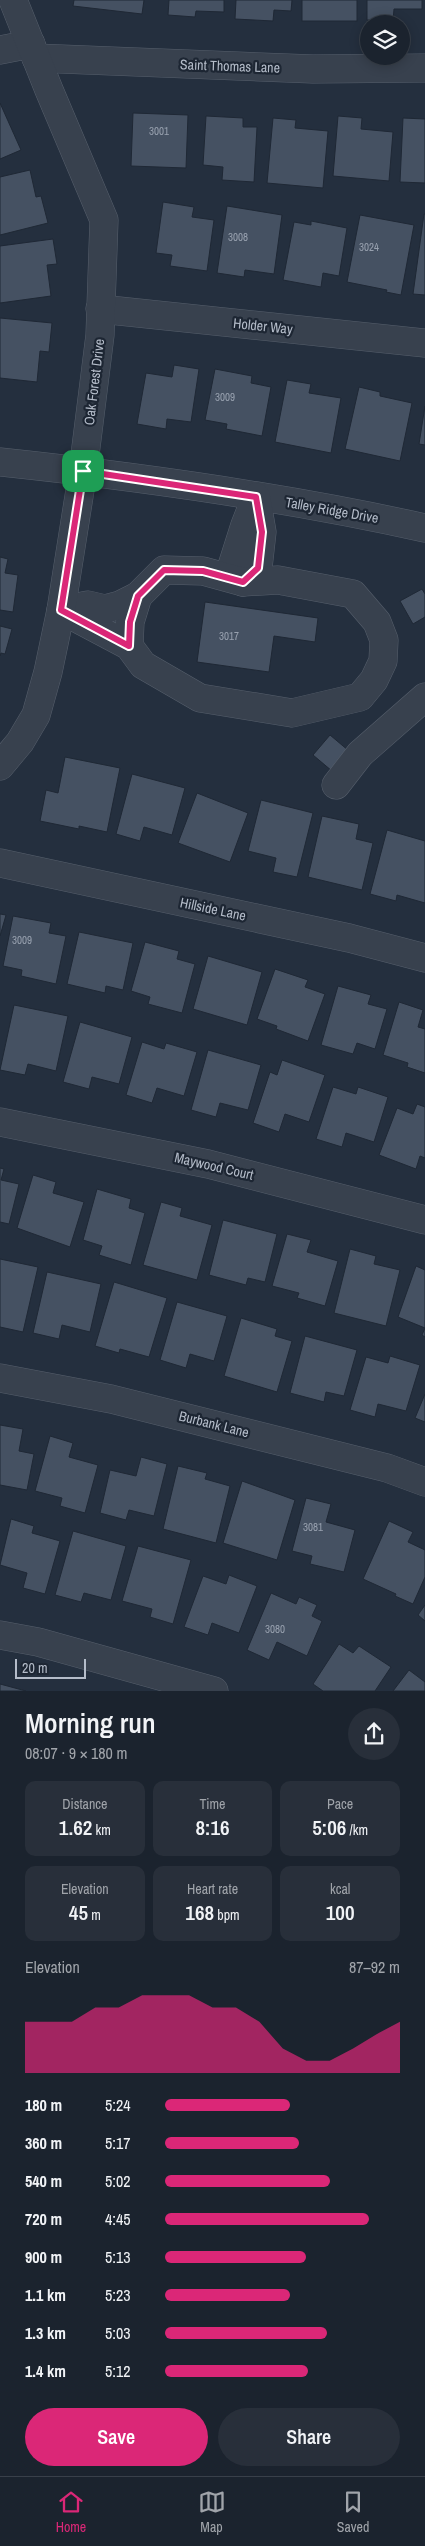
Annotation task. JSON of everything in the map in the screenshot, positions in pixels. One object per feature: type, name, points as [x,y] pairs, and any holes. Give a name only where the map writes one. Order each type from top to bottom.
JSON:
[{"type":"street","name":"Oak Forest Drive","points":[[0,766],[20,742],[36,715],[48,672],[61,610],[83,471],[100,335],[104,220],[13,0]]},
{"type":"street","name":"Saint Thomas Lane","points":[[0,50],[312,69],[425,68]]},
{"type":"street","name":"Holder Way","points":[[100,309],[425,344]]},
{"type":"street","name":"Talley Ridge Drive","points":[[0,462],[83,471],[346,510],[425,528]]},
{"type":"street","points":[[243,582],[258,568],[262,532],[256,497]]},
{"type":"street","points":[[164,570],[203,571],[243,582],[278,580],[353,594],[378,622],[384,640],[383,661],[374,680],[360,697],[292,713],[200,698],[142,665],[129,646],[61,610],[88,605],[105,609],[120,605],[138,596],[164,570]]},
{"type":"street","points":[[129,646],[130,622],[138,596]]},
{"type":"street","points":[[336,785],[360,754],[425,697]]},
{"type":"street","name":"Hillside Lane","points":[[0,863],[349,938],[425,958]]},
{"type":"street","name":"Maywood Court","points":[[0,1122],[208,1164],[425,1220]]},
{"type":"street","name":"Burbank Lane","points":[[0,1378],[111,1398],[387,1468],[425,1482]]},
{"type":"street","points":[[0,1634],[38,1642],[214,1691]]},
{"type":"building","points":[[74,0],[144,0],[142,14],[73,6]]},
{"type":"building","points":[[169,0],[224,0],[224,12],[196,11],[195,17],[168,15]]},
{"type":"building","points":[[236,0],[292,0],[291,11],[274,10],[273,21],[235,19]]},
{"type":"building","points":[[302,0],[357,0],[357,21],[302,21]]},
{"type":"building","points":[[367,0],[422,0],[422,9],[394,9],[394,15],[367,15]]},
{"type":"building","points":[[0,103],[21,150],[0,159]]},
{"type":"building","points":[[133,113],[188,115],[186,168],[131,166]]},
{"type":"building","points":[[206,116],[243,118],[243,127],[257,127],[254,182],[222,180],[223,167],[203,165]]},
{"type":"building","points":[[338,116],[362,118],[361,129],[393,132],[389,181],[333,176]]},
{"type":"building","points":[[273,118],[296,120],[295,128],[328,131],[323,188],[267,183]]},
{"type":"building","points":[[403,118],[425,119],[425,183],[400,182]]},
{"type":"building","points":[[30,170],[36,197],[41,196],[48,223],[0,235],[0,177]]},
{"type":"building","points":[[163,202],[194,207],[192,217],[214,220],[207,271],[170,266],[172,255],[156,253]]},
{"type":"building","points":[[227,206],[282,215],[274,274],[245,270],[244,277],[217,273]]},
{"type":"building","points":[[425,214],[425,295],[413,294]]},
{"type":"building","points":[[360,215],[414,225],[401,295],[386,292],[387,290],[347,282]]},
{"type":"building","points":[[311,221],[347,228],[339,276],[323,273],[321,287],[283,280],[294,222],[311,225]]},
{"type":"building","points":[[53,239],[57,264],[47,265],[51,296],[0,303],[0,246]]},
{"type":"building","points":[[0,318],[52,323],[49,352],[40,351],[37,382],[0,378]]},
{"type":"building","points":[[174,365],[199,369],[191,422],[167,419],[166,429],[137,424],[146,373],[172,377]]},
{"type":"building","points":[[215,369],[252,376],[251,383],[271,387],[262,436],[226,429],[227,424],[205,420]]},
{"type":"building","points":[[287,380],[311,384],[309,393],[341,398],[331,453],[275,442]]},
{"type":"building","points":[[359,387],[380,392],[380,396],[412,403],[400,461],[345,449]]},
{"type":"building","points":[[425,406],[425,445],[419,444]]},
{"type":"building","points":[[0,557],[8,559],[5,573],[18,575],[13,612],[0,610]]},
{"type":"building","points":[[422,589],[425,594],[425,617],[413,624],[400,601]]},
{"type":"building","points":[[205,602],[318,618],[315,642],[274,636],[269,672],[197,662]]},
{"type":"building","points":[[0,626],[12,629],[5,654],[1,653],[0,656]]},
{"type":"building","points":[[330,735],[349,751],[332,771],[313,755]]},
{"type":"building","points":[[65,757],[120,768],[107,832],[79,826],[79,829],[40,821],[46,790],[58,793]]},
{"type":"building","points":[[132,774],[185,788],[172,835],[144,827],[140,841],[116,834]]},
{"type":"building","points":[[197,793],[248,813],[230,862],[178,843]]},
{"type":"building","points":[[261,800],[313,813],[297,877],[273,872],[276,858],[248,851]]},
{"type":"building","points":[[322,816],[359,824],[356,839],[373,843],[362,890],[308,877]]},
{"type":"building","points":[[387,830],[425,841],[425,903],[397,895],[396,901],[370,894]]},
{"type":"building","points":[[0,914],[6,915],[0,936]]},
{"type":"building","points":[[13,916],[51,923],[49,933],[66,936],[56,984],[21,976],[22,970],[3,966]]},
{"type":"building","points":[[79,932],[133,943],[123,990],[106,986],[105,993],[67,984]]},
{"type":"building","points":[[145,942],[179,951],[177,959],[195,964],[182,1013],[148,1004],[150,997],[131,991]]},
{"type":"building","points":[[208,956],[262,972],[247,1025],[193,1009]]},
{"type":"building","points":[[275,969],[308,980],[305,987],[325,994],[308,1041],[276,1029],[277,1026],[257,1019]]},
{"type":"building","points":[[338,986],[371,995],[368,1004],[387,1009],[375,1049],[357,1043],[353,1054],[321,1045]]},
{"type":"building","points":[[399,1002],[423,1010],[418,1027],[425,1029],[425,1073],[407,1067],[408,1063],[383,1055]]},
{"type":"building","points":[[14,1005],[68,1016],[56,1071],[28,1064],[25,1075],[0,1070]]},
{"type":"building","points":[[80,1022],[132,1037],[119,1084],[92,1077],[89,1089],[63,1082]]},
{"type":"building","points":[[142,1042],[164,1049],[166,1043],[197,1052],[184,1096],[157,1088],[152,1103],[126,1095]]},
{"type":"building","points":[[208,1050],[261,1065],[248,1110],[220,1103],[216,1117],[191,1110]]},
{"type":"building","points":[[282,1060],[325,1075],[309,1122],[285,1114],[279,1132],[253,1123],[270,1072],[277,1075]]},
{"type":"building","points":[[333,1087],[356,1094],[358,1087],[388,1097],[374,1142],[346,1133],[342,1147],[316,1139]]},
{"type":"building","points":[[417,1104],[425,1107],[425,1158],[420,1156],[416,1169],[379,1155],[397,1108],[413,1114]]},
{"type":"building","points":[[0,1168],[4,1169],[1,1180],[19,1184],[9,1224],[0,1222]]},
{"type":"building","points":[[33,1175],[56,1182],[53,1193],[84,1202],[70,1247],[17,1228]]},
{"type":"building","points":[[97,1189],[131,1199],[129,1208],[145,1213],[131,1265],[99,1255],[102,1246],[83,1240]]},
{"type":"building","points":[[161,1202],[182,1208],[180,1216],[212,1225],[197,1280],[143,1265]]},
{"type":"building","points":[[223,1220],[277,1234],[265,1282],[248,1278],[246,1285],[209,1275]]},
{"type":"building","points":[[287,1234],[311,1240],[307,1252],[338,1261],[325,1306],[297,1298],[299,1293],[272,1286]]},
{"type":"building","points":[[350,1249],[376,1256],[374,1264],[400,1270],[386,1326],[334,1313]]},
{"type":"building","points":[[0,1259],[38,1267],[23,1332],[0,1327]]},
{"type":"building","points":[[416,1266],[425,1270],[425,1328],[398,1317]]},
{"type":"building","points":[[47,1272],[101,1284],[90,1332],[62,1325],[59,1339],[33,1333]]},
{"type":"building","points":[[114,1282],[167,1298],[149,1357],[120,1349],[119,1353],[95,1346]]},
{"type":"building","points":[[177,1302],[227,1316],[214,1361],[190,1354],[186,1368],[160,1360]]},
{"type":"building","points":[[241,1318],[277,1329],[275,1336],[292,1341],[277,1392],[224,1376]]},
{"type":"building","points":[[305,1336],[357,1350],[344,1396],[326,1392],[324,1402],[290,1393]]},
{"type":"building","points":[[390,1356],[420,1365],[406,1411],[378,1404],[375,1417],[350,1410],[366,1357],[388,1363]]},
{"type":"building","points":[[425,1394],[425,1422],[415,1418]]},
{"type":"building","points":[[0,1425],[23,1429],[19,1451],[34,1454],[27,1490],[0,1485]]},
{"type":"building","points":[[50,1436],[73,1443],[69,1457],[98,1465],[85,1513],[60,1506],[62,1498],[35,1491]]},
{"type":"building","points":[[141,1457],[167,1464],[154,1516],[129,1510],[126,1520],[100,1513],[110,1470],[136,1476]]},
{"type":"building","points":[[178,1466],[207,1473],[205,1479],[230,1486],[216,1543],[163,1529]]},
{"type":"building","points":[[242,1481],[295,1500],[277,1560],[223,1543]]},
{"type":"building","points":[[306,1498],[331,1504],[326,1522],[355,1530],[344,1572],[310,1564],[312,1556],[292,1551]]},
{"type":"building","points":[[11,1519],[34,1526],[32,1533],[60,1541],[45,1594],[23,1588],[27,1573],[0,1565]]},
{"type":"building","points":[[389,1521],[413,1532],[408,1542],[425,1550],[425,1577],[413,1604],[363,1579]]},
{"type":"building","points":[[73,1531],[126,1546],[111,1600],[84,1593],[81,1602],[55,1595]]},
{"type":"building","points":[[138,1546],[191,1560],[173,1624],[150,1617],[152,1609],[122,1601]]},
{"type":"building","points":[[229,1575],[257,1586],[239,1633],[212,1623],[208,1635],[184,1627],[203,1576],[226,1584]]},
{"type":"building","points":[[271,1593],[296,1604],[299,1597],[317,1605],[312,1616],[322,1621],[307,1656],[277,1642],[269,1660],[247,1650]]},
{"type":"building","points":[[425,1605],[425,1621],[418,1615]]},
{"type":"building","points":[[339,1644],[353,1653],[359,1646],[391,1667],[375,1691],[323,1691],[313,1684]]},
{"type":"building","points":[[409,1670],[425,1682],[425,1691],[393,1691]]},
{"type":"building","points":[[0,1684],[26,1691],[0,1691]]},
{"type":"route","points":[[83,471],[256,497],[262,532],[258,568],[243,582],[203,571],[164,570],[138,596],[130,622],[129,646],[102,630],[61,610],[83,471]]}]
